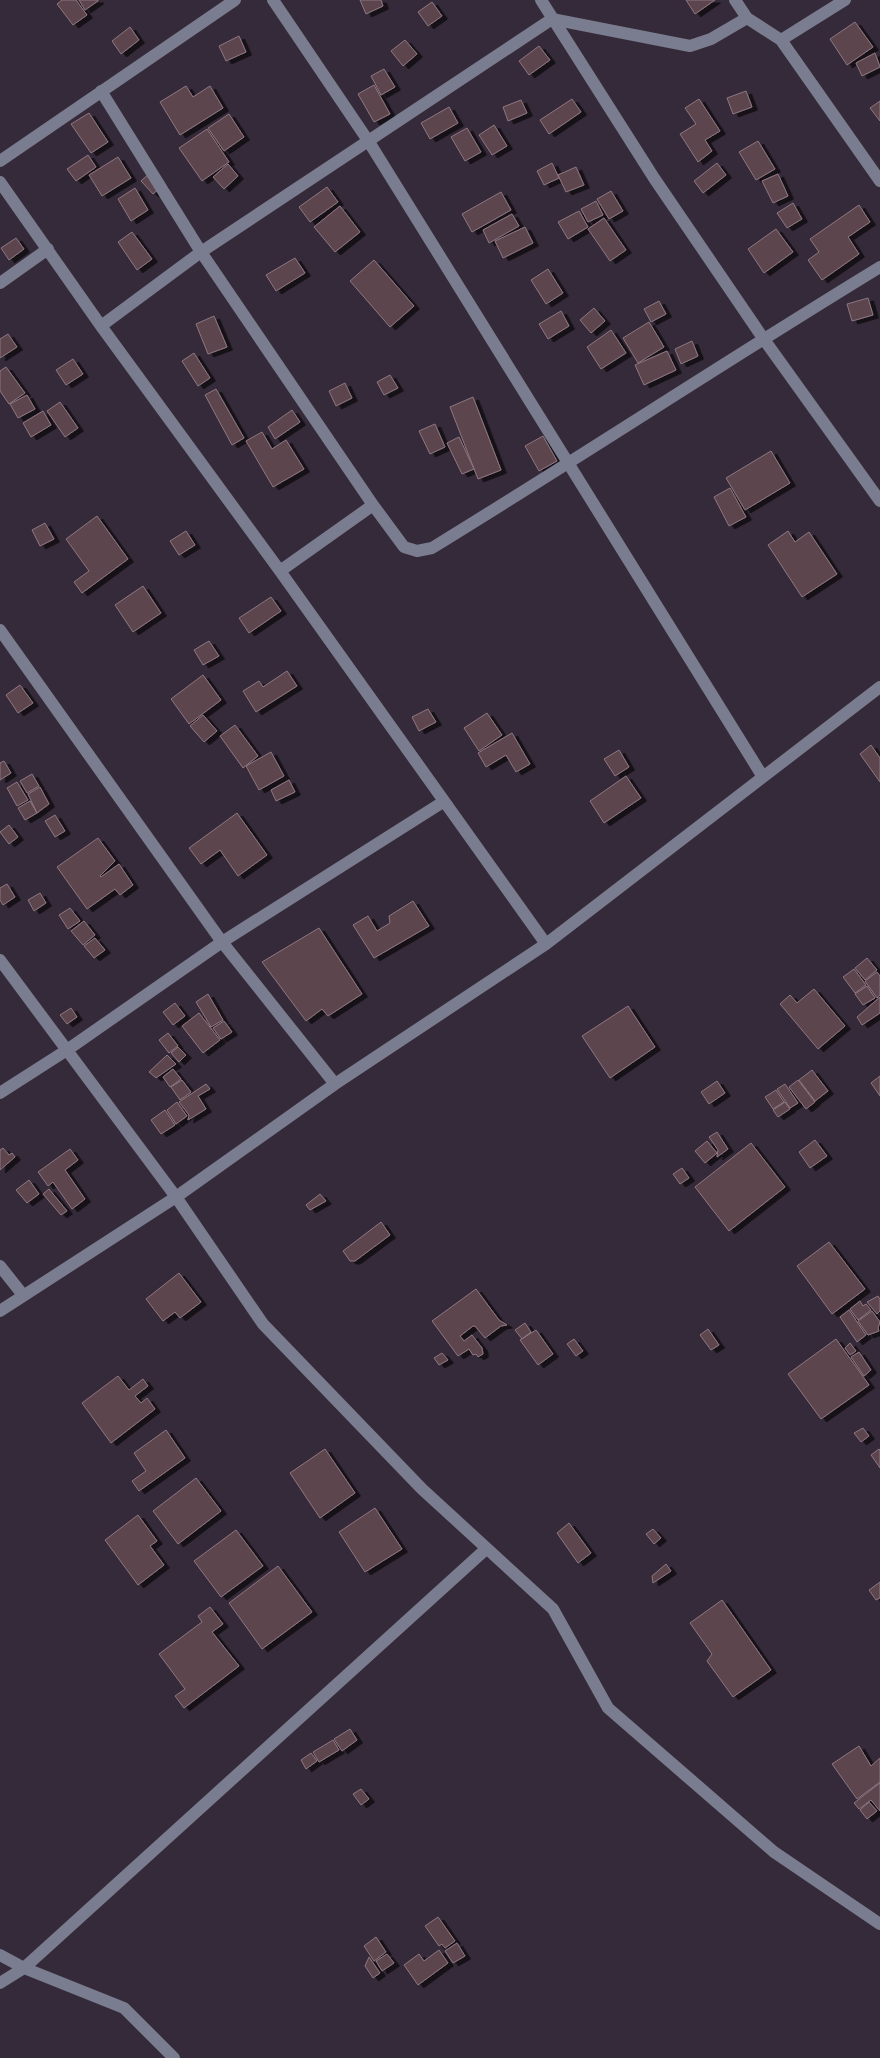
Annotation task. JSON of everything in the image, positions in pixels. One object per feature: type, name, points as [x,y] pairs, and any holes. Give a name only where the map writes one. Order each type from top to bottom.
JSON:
[{"type":"street","points":[[0,160],[235,0]]},
{"type":"street","points":[[273,0],[369,142],[763,777]]},
{"type":"street","points":[[541,0],[654,178],[764,338],[880,501]]},
{"type":"street","points":[[735,0],[747,18],[781,40],[880,181]]},
{"type":"street","points":[[781,40],[846,0]]},
{"type":"street","points":[[100,326],[201,252],[552,19],[690,46],[711,39],[747,18]]},
{"type":"street","points":[[101,91],[201,252],[373,505],[404,547],[417,551],[432,548],[570,464],[764,338],[880,267]]},
{"type":"street","points":[[0,182],[100,326],[280,571],[546,944]]},
{"type":"street","points":[[0,283],[48,249]]},
{"type":"street","points":[[280,571],[373,505]]},
{"type":"street","points":[[0,630],[222,942],[335,1084]]},
{"type":"street","points":[[0,1311],[176,1197],[335,1084],[546,944],[880,687]]},
{"type":"street","points":[[0,1093],[67,1050],[222,942],[443,802]]},
{"type":"street","points":[[0,960],[176,1197],[263,1324],[422,1489],[553,1609],[608,1708],[774,1852],[880,1924]]},
{"type":"street","points":[[0,1266],[23,1295]]},
{"type":"street","points":[[0,1983],[24,1968],[486,1549]]},
{"type":"street","points":[[0,1955],[24,1968],[124,2008],[174,2058]]},
{"type":"building","points":[[62,0],[76,0],[87,15],[73,25],[57,4]]},
{"type":"building","points":[[79,0],[98,0],[98,1],[85,10]]},
{"type":"building","points":[[360,0],[381,0],[383,6],[366,14]]},
{"type":"building","points":[[686,0],[715,0],[695,14]]},
{"type":"building","points":[[432,2],[442,16],[428,26],[418,12]]},
{"type":"building","points":[[855,22],[873,47],[847,65],[830,39]]},
{"type":"building","points":[[130,27],[139,40],[121,54],[112,41]]},
{"type":"building","points":[[239,36],[246,52],[226,61],[219,46]]},
{"type":"building","points":[[405,40],[417,54],[403,66],[391,51]]},
{"type":"building","points":[[539,46],[550,60],[529,75],[519,61]]},
{"type":"building","points":[[875,53],[880,67],[862,76],[856,63]]},
{"type":"building","points":[[384,69],[395,87],[381,95],[371,76]]},
{"type":"building","points":[[374,85],[390,114],[374,122],[358,94]]},
{"type":"building","points":[[186,86],[193,97],[210,86],[223,108],[180,135],[160,102]]},
{"type":"building","points":[[746,91],[752,107],[733,114],[727,98]]},
{"type":"building","points":[[572,99],[581,112],[549,134],[540,120]]},
{"type":"building","points":[[699,99],[720,131],[705,140],[712,151],[698,162],[680,134],[696,124],[685,108]]},
{"type":"building","points":[[521,100],[527,113],[508,121],[503,107]]},
{"type":"building","points":[[880,101],[880,121],[870,108]]},
{"type":"building","points":[[449,107],[458,123],[430,139],[421,123]]},
{"type":"building","points":[[89,113],[108,142],[91,153],[71,124]]},
{"type":"building","points":[[229,114],[244,137],[224,151],[208,128]]},
{"type":"building","points":[[494,125],[507,146],[492,155],[479,135]]},
{"type":"building","points":[[467,128],[481,152],[465,161],[451,137]]},
{"type":"building","points":[[207,129],[229,162],[202,181],[179,148]]},
{"type":"building","points":[[758,141],[775,169],[756,180],[739,152]]},
{"type":"building","points":[[88,155],[96,167],[76,181],[67,169]]},
{"type":"building","points":[[118,157],[131,178],[102,196],[89,175]]},
{"type":"building","points":[[552,163],[559,178],[544,185],[537,171]]},
{"type":"building","points":[[717,163],[726,175],[703,193],[694,181]]},
{"type":"building","points":[[228,164],[238,176],[224,189],[213,177]]},
{"type":"building","points":[[576,167],[584,185],[566,192],[558,175]]},
{"type":"building","points":[[151,172],[163,185],[153,194],[141,181]]},
{"type":"building","points":[[778,174],[788,196],[773,203],[762,181]]},
{"type":"building","points":[[327,187],[338,202],[310,222],[299,207]]},
{"type":"building","points":[[135,188],[148,210],[131,221],[118,199]]},
{"type":"building","points":[[611,191],[623,211],[609,219],[597,199]]},
{"type":"building","points":[[501,192],[511,210],[472,232],[462,214]]},
{"type":"building","points":[[596,201],[603,215],[588,222],[581,209]]},
{"type":"building","points":[[793,203],[802,219],[787,228],[777,213]]},
{"type":"building","points":[[859,205],[870,222],[848,237],[859,254],[822,280],[808,260],[819,252],[810,239]]},
{"type":"building","points":[[340,206],[360,232],[335,252],[314,227]]},
{"type":"building","points":[[579,211],[588,227],[568,239],[558,222]]},
{"type":"building","points":[[512,214],[519,226],[489,243],[483,230]]},
{"type":"building","points":[[604,218],[626,250],[610,261],[588,229]]},
{"type":"building","points":[[525,227],[533,243],[503,258],[495,241]]},
{"type":"building","points":[[776,229],[793,252],[764,273],[748,249]]},
{"type":"building","points":[[132,232],[152,259],[137,270],[118,242]]},
{"type":"building","points":[[16,238],[24,249],[9,260],[1,248]]},
{"type":"building","points":[[295,258],[305,273],[276,291],[266,275]]},
{"type":"building","points":[[374,260],[414,306],[390,327],[350,281]]},
{"type":"building","points":[[548,269],[563,293],[546,304],[531,280]]},
{"type":"building","points":[[868,298],[873,315],[852,321],[847,304]]},
{"type":"building","points":[[659,301],[666,314],[651,322],[644,309]]},
{"type":"building","points":[[594,308],[605,321],[591,333],[580,320]]},
{"type":"building","points":[[561,311],[569,326],[548,339],[539,324]]},
{"type":"building","points":[[214,316],[227,347],[208,354],[196,324]]},
{"type":"building","points":[[649,322],[664,347],[638,363],[623,338]]},
{"type":"building","points":[[611,330],[626,353],[601,369],[587,347]]},
{"type":"building","points":[[8,334],[17,347],[0,358],[0,339]]},
{"type":"building","points":[[692,341],[698,356],[681,364],[675,349]]},
{"type":"building","points":[[667,351],[676,370],[644,385],[635,365]]},
{"type":"building","points":[[194,353],[210,378],[198,386],[182,361]]},
{"type":"building","points":[[73,359],[83,374],[66,385],[56,370]]},
{"type":"building","points":[[6,367],[25,393],[9,404],[0,391],[0,371]]},
{"type":"building","points":[[390,375],[398,388],[384,395],[377,382]]},
{"type":"building","points":[[345,383],[352,398],[336,406],[329,391]]},
{"type":"building","points":[[216,389],[244,438],[232,445],[205,395]]},
{"type":"building","points":[[27,395],[35,409],[18,418],[10,404]]},
{"type":"building","points":[[473,397],[501,470],[478,479],[450,407]]},
{"type":"building","points":[[60,402],[78,428],[65,437],[47,411]]},
{"type":"building","points":[[292,410],[300,422],[275,439],[268,427]]},
{"type":"building","points":[[43,411],[51,425],[31,437],[23,423]]},
{"type":"building","points":[[435,424],[445,447],[430,454],[419,431]]},
{"type":"building","points":[[262,432],[272,449],[286,440],[304,469],[273,487],[246,441]]},
{"type":"building","points":[[543,436],[557,461],[539,471],[525,446]]},
{"type":"building","points":[[459,437],[474,469],[462,474],[447,443]]},
{"type":"building","points":[[771,451],[790,483],[745,510],[726,478]]},
{"type":"building","points":[[730,488],[746,517],[729,526],[714,497]]},
{"type":"building","points":[[97,516],[128,559],[82,593],[74,582],[89,571],[66,539]]},
{"type":"building","points":[[45,523],[54,539],[40,546],[32,530]]},
{"type":"building","points":[[186,531],[195,545],[179,555],[170,541]]},
{"type":"building","points":[[788,531],[795,542],[809,532],[837,574],[802,597],[768,545]]},
{"type":"building","points":[[143,586],[161,613],[133,632],[115,605]]},
{"type":"building","points":[[271,597],[281,611],[249,633],[239,618]]},
{"type":"building","points":[[209,641],[219,656],[203,665],[194,650]]},
{"type":"building","points":[[287,671],[297,686],[256,712],[243,691],[259,681],[263,687]]},
{"type":"building","points":[[203,675],[221,700],[189,724],[171,699]]},
{"type":"building","points":[[20,685],[33,703],[18,713],[6,695]]},
{"type":"building","points":[[428,709],[436,722],[419,731],[412,717]]},
{"type":"building","points":[[487,713],[502,735],[479,751],[464,728]]},
{"type":"building","points":[[203,715],[217,731],[204,742],[190,726]]},
{"type":"building","points":[[235,725],[258,756],[243,768],[220,736]]},
{"type":"building","points":[[512,733],[530,764],[516,772],[506,755],[486,767],[478,753]]},
{"type":"building","points":[[871,745],[880,758],[880,782],[860,754]]},
{"type":"building","points":[[619,750],[629,767],[615,776],[604,759]]},
{"type":"building","points":[[271,752],[284,776],[259,790],[246,766]]},
{"type":"building","points":[[4,761],[11,773],[0,780],[0,763]]},
{"type":"building","points":[[32,774],[39,786],[27,793],[20,781]]},
{"type":"building","points":[[626,776],[641,798],[604,823],[590,801]]},
{"type":"building","points":[[289,780],[295,792],[276,801],[271,790]]},
{"type":"building","points":[[17,782],[28,800],[17,806],[7,788]]},
{"type":"building","points":[[40,787],[49,804],[37,813],[28,794]]},
{"type":"building","points":[[30,801],[37,813],[25,820],[18,808]]},
{"type":"building","points":[[237,813],[267,855],[238,876],[220,850],[201,864],[189,848]]},
{"type":"building","points":[[55,815],[65,831],[55,837],[45,821]]},
{"type":"building","points":[[9,825],[18,837],[9,844],[0,832]]},
{"type":"building","points":[[98,838],[115,861],[100,876],[119,864],[133,885],[120,895],[115,889],[87,909],[57,867]]},
{"type":"building","points":[[7,884],[15,897],[3,905],[0,900],[0,888]]},
{"type":"building","points":[[40,893],[46,903],[34,911],[28,900]]},
{"type":"building","points":[[413,901],[429,926],[374,958],[353,925],[368,916],[377,931],[390,923],[389,916]]},
{"type":"building","points":[[70,908],[80,921],[68,929],[59,915]]},
{"type":"building","points":[[84,921],[95,935],[83,945],[71,931]]},
{"type":"building","points":[[319,928],[362,994],[328,1016],[322,1009],[306,1021],[262,962]]},
{"type":"building","points":[[95,938],[105,950],[94,958],[84,946]]},
{"type":"building","points":[[867,958],[877,970],[865,980],[855,968]]},
{"type":"building","points":[[854,969],[866,985],[855,993],[843,977]]},
{"type":"building","points":[[877,972],[880,976],[880,995],[877,998],[865,981]]},
{"type":"building","points":[[867,986],[875,998],[863,1005],[855,994]]},
{"type":"building","points":[[814,989],[845,1026],[818,1049],[780,1004],[790,995],[797,1003]]},
{"type":"building","points":[[208,994],[223,1020],[211,1027],[196,1002]]},
{"type":"building","points":[[880,997],[880,1013],[862,1025],[857,1017]]},
{"type":"building","points":[[175,1003],[185,1016],[173,1025],[163,1012]]},
{"type":"building","points":[[628,1006],[655,1047],[610,1078],[582,1036]]},
{"type":"building","points":[[71,1008],[77,1017],[67,1024],[60,1015]]},
{"type":"building","points":[[199,1013],[220,1040],[203,1053],[182,1026]]},
{"type":"building","points":[[224,1021],[232,1032],[221,1039],[213,1028]]},
{"type":"building","points":[[168,1033],[178,1046],[169,1053],[159,1040]]},
{"type":"building","points":[[178,1047],[186,1055],[179,1062],[171,1053]]},
{"type":"building","points":[[167,1055],[176,1064],[156,1078],[149,1072]]},
{"type":"building","points":[[173,1069],[181,1079],[170,1087],[163,1077]]},
{"type":"building","points":[[812,1070],[828,1091],[815,1101],[799,1080]]},
{"type":"building","points":[[880,1076],[880,1096],[871,1083]]},
{"type":"building","points":[[182,1080],[191,1092],[180,1100],[171,1087]]},
{"type":"building","points":[[798,1080],[815,1102],[806,1109],[789,1087]]},
{"type":"building","points":[[717,1081],[725,1093],[709,1104],[701,1092]]},
{"type":"building","points":[[206,1084],[210,1089],[198,1096],[206,1109],[188,1120],[189,1115],[179,1102]]},
{"type":"building","points":[[785,1084],[798,1103],[790,1108],[777,1089]]},
{"type":"building","points":[[776,1090],[784,1102],[773,1109],[765,1097]]},
{"type":"building","points":[[177,1102],[187,1116],[176,1124],[167,1110]]},
{"type":"building","points":[[785,1102],[790,1109],[778,1117],[773,1110]]},
{"type":"building","points":[[165,1110],[175,1125],[161,1134],[151,1120]]},
{"type":"building","points":[[717,1132],[728,1149],[717,1157],[718,1150],[709,1137]]},
{"type":"building","points":[[815,1140],[827,1156],[810,1168],[799,1152]]},
{"type":"building","points":[[707,1141],[717,1153],[705,1163],[695,1151]]},
{"type":"building","points":[[751,1143],[785,1187],[729,1231],[695,1187]]},
{"type":"building","points":[[3,1148],[9,1155],[12,1153],[15,1157],[0,1170],[0,1150]]},
{"type":"building","points":[[70,1149],[78,1160],[65,1170],[85,1199],[72,1209],[53,1182],[48,1186],[38,1172]]},
{"type":"building","points":[[682,1168],[689,1178],[680,1184],[673,1174]]},
{"type":"building","points":[[29,1180],[39,1194],[27,1203],[16,1190]]},
{"type":"building","points":[[49,1189],[67,1211],[61,1215],[43,1194]]},
{"type":"building","points":[[320,1194],[326,1201],[310,1210],[306,1205]]},
{"type":"building","points":[[381,1222],[390,1235],[355,1261],[350,1261],[343,1251]]},
{"type":"building","points":[[829,1242],[865,1289],[832,1314],[797,1266]]},
{"type":"building","points":[[179,1273],[201,1302],[180,1318],[175,1312],[163,1321],[146,1299]]},
{"type":"building","points":[[476,1289],[499,1320],[507,1325],[501,1326],[485,1338],[473,1326],[460,1336],[464,1341],[472,1335],[482,1348],[483,1354],[478,1357],[476,1354],[473,1355],[469,1349],[458,1356],[432,1321]]},
{"type":"building","points":[[878,1296],[880,1299],[880,1311],[877,1314],[867,1302]]},
{"type":"building","points":[[860,1301],[863,1306],[866,1304],[871,1310],[858,1320],[850,1309]]},
{"type":"building","points":[[849,1310],[866,1335],[857,1342],[840,1317]]},
{"type":"building","points":[[872,1311],[880,1322],[879,1331],[868,1335],[858,1321]]},
{"type":"building","points":[[525,1323],[531,1332],[522,1339],[515,1330]]},
{"type":"building","points":[[708,1329],[719,1345],[711,1350],[700,1335]]},
{"type":"building","points":[[536,1330],[553,1354],[538,1365],[520,1340]]},
{"type":"building","points":[[574,1339],[583,1351],[576,1356],[567,1344]]},
{"type":"building","points":[[836,1339],[869,1385],[821,1419],[788,1374]]},
{"type":"building","points":[[850,1343],[856,1351],[850,1355],[845,1348]]},
{"type":"building","points":[[859,1352],[871,1370],[864,1376],[851,1357]]},
{"type":"building","points":[[442,1353],[448,1360],[439,1365],[434,1358]]},
{"type":"building","points":[[118,1376],[129,1390],[143,1379],[148,1386],[135,1396],[141,1403],[147,1398],[155,1409],[111,1443],[82,1403]]},
{"type":"building","points":[[863,1428],[869,1436],[861,1442],[854,1433]]},
{"type":"building","points":[[166,1430],[185,1458],[139,1491],[132,1481],[146,1471],[134,1453]]},
{"type":"building","points":[[325,1449],[355,1493],[320,1518],[290,1473]]},
{"type":"building","points":[[880,1450],[880,1468],[871,1455]]},
{"type":"building","points":[[196,1478],[221,1511],[178,1544],[153,1511]]},
{"type":"building","points":[[375,1508],[402,1549],[365,1572],[339,1532]]},
{"type":"building","points":[[138,1515],[157,1541],[150,1546],[164,1565],[138,1585],[105,1540]]},
{"type":"building","points":[[569,1523],[591,1553],[578,1563],[557,1533]]},
{"type":"building","points":[[653,1529],[661,1538],[654,1544],[646,1534]]},
{"type":"building","points":[[236,1530],[263,1566],[221,1597],[194,1561]]},
{"type":"building","points":[[666,1564],[671,1571],[653,1583],[652,1576]]},
{"type":"building","points":[[278,1566],[312,1612],[262,1649],[229,1603]]},
{"type":"building","points":[[880,1582],[880,1598],[876,1600],[869,1590]]},
{"type":"building","points":[[722,1600],[771,1670],[733,1697],[707,1661],[712,1654],[690,1623]]},
{"type":"building","points":[[210,1607],[223,1624],[212,1632],[239,1666],[184,1708],[175,1696],[185,1689],[159,1654],[202,1622],[198,1616]]},
{"type":"building","points":[[350,1729],[357,1740],[342,1751],[334,1739]]},
{"type":"building","points":[[333,1740],[339,1750],[319,1762],[313,1752]]},
{"type":"building","points":[[859,1746],[871,1766],[880,1758],[880,1782],[857,1799],[832,1764]]},
{"type":"building","points":[[311,1753],[317,1761],[306,1769],[301,1760]]},
{"type":"building","points":[[880,1783],[880,1811],[871,1800],[859,1809],[854,1803]]},
{"type":"building","points":[[361,1789],[369,1799],[361,1805],[353,1794]]},
{"type":"building","points":[[869,1802],[877,1811],[867,1819],[860,1810]]},
{"type":"building","points":[[438,1917],[455,1941],[445,1948],[442,1944],[439,1946],[425,1926]]},
{"type":"building","points":[[376,1937],[386,1952],[374,1961],[364,1946]]},
{"type":"building","points":[[457,1943],[465,1956],[453,1963],[445,1951]]},
{"type":"building","points":[[439,1950],[448,1963],[418,1985],[404,1965],[419,1954],[424,1961]]},
{"type":"building","points":[[387,1954],[394,1963],[382,1971],[376,1961]]},
{"type":"building","points":[[369,1957],[380,1973],[373,1978],[365,1966]]}]
